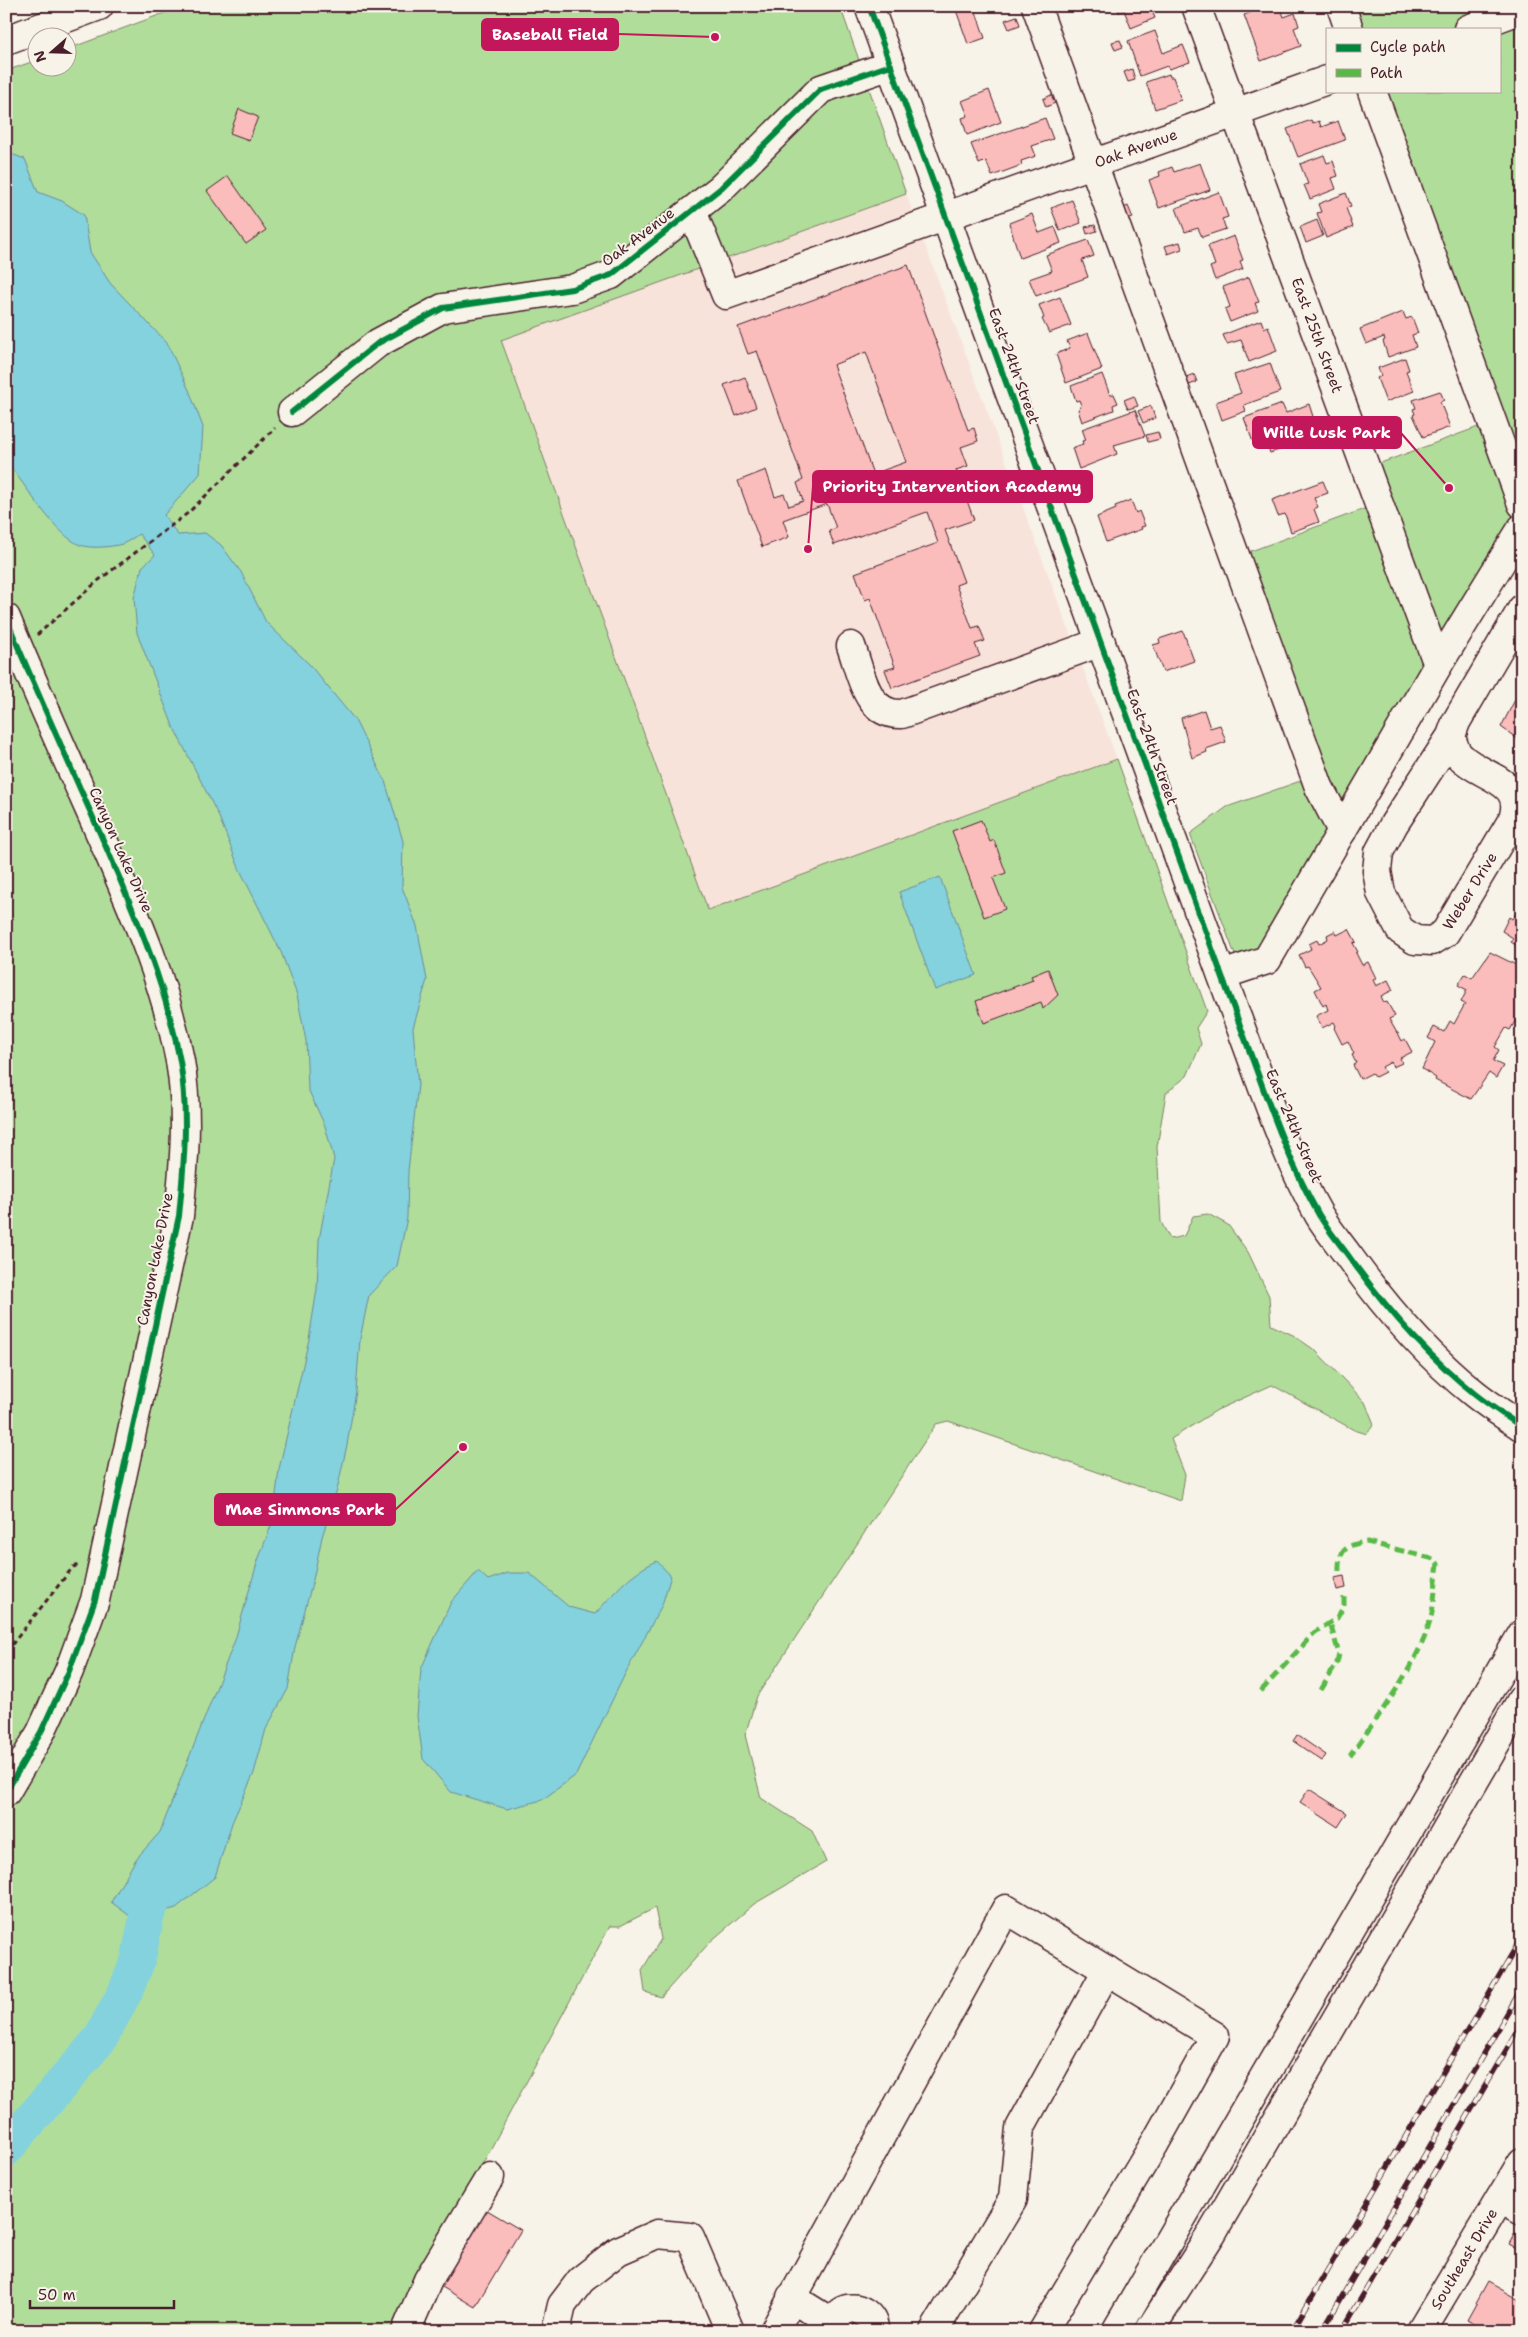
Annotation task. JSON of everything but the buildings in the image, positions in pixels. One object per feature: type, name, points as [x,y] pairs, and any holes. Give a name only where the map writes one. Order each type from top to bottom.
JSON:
[{"type":"street","points":[[6,40],[99,6]]},
{"type":"street","name":"East 24th Street","points":[[870,6],[1279,1130],[1320,1216],[1372,1288],[1432,1355],[1475,1394],[1522,1426]]},
{"type":"street","points":[[1036,6],[1318,786],[1342,831]]},
{"type":"street","name":"East 25th Street","points":[[1196,6],[1234,114],[1438,665]]},
{"type":"street","points":[[1341,6],[1349,28]]},
{"type":"street","points":[[1471,28],[1522,9]]},
{"type":"street","name":"Oak Avenue","points":[[292,412],[378,343],[443,308],[572,289],[611,275],[721,188],[820,89],[891,65]]},
{"type":"street","name":"Oak Avenue","points":[[692,211],[726,295],[1326,80]]},
{"type":"street","points":[[1372,92],[1517,468],[1522,504]]},
{"type":"street","points":[[1222,975],[1267,960],[1438,665],[1522,528]]},
{"type":"street","name":"Weber Drive","points":[[1451,736],[1460,757],[1506,786],[1515,795],[1517,807],[1513,819],[1444,934],[1432,941],[1415,940],[1400,930],[1381,893],[1377,871],[1379,852],[1394,824],[1451,736],[1456,722],[1522,609]]},
{"type":"street","name":"Canyon Lake Drive","points":[[6,618],[13,653],[147,941],[168,1004],[180,1063],[185,1113],[184,1165],[179,1216],[95,1600],[69,1671],[41,1732],[6,1792]]},
{"type":"street","points":[[851,646],[873,704],[886,713],[894,715],[902,714],[1101,642]]},
{"type":"street","points":[[1116,2331],[1522,1634]]},
{"type":"street","points":[[1149,2331],[1212,2233],[1522,1699]]},
{"type":"street","points":[[774,2331],[1006,1908],[1215,2036],[1155,2143],[1043,2331]]},
{"type":"street","points":[[934,2331],[1013,2199],[1020,2128],[1107,1970]]},
{"type":"street","name":"Southeast Drive","points":[[1421,2331],[1511,2205],[1522,2162]]},
{"type":"street","points":[[406,2331],[428,2280],[490,2177]]},
{"type":"street","points":[[556,2331],[562,2305],[581,2280],[618,2251],[657,2234],[690,2237],[730,2331]]},
{"type":"street","points":[[791,2297],[833,2326],[843,2310],[855,2308],[868,2313],[875,2324],[874,2331]]},
{"type":"path","points":[[13,653],[100,580],[188,513],[292,412]]},
{"type":"path","points":[[6,1652],[73,1567],[104,1558]]},
{"type":"shaded area","points":[[906,194],[1117,759],[708,910],[501,340]]},
{"type":"green space","points":[[183,6],[840,6],[906,194],[501,340],[708,910],[1117,759],[1207,1011],[1196,1028],[1201,1044],[1187,1076],[1166,1093],[1157,1147],[1161,1222],[1170,1239],[1184,1236],[1193,1216],[1208,1214],[1228,1225],[1248,1252],[1269,1296],[1271,1325],[1293,1335],[1316,1351],[1365,1402],[1374,1424],[1367,1434],[1354,1430],[1272,1385],[1217,1410],[1171,1439],[1185,1475],[1181,1501],[948,1421],[936,1424],[757,1696],[745,1735],[761,1798],[812,1831],[826,1862],[754,1904],[710,1942],[661,1997],[645,1992],[642,1970],[661,1939],[655,1908],[620,1926],[610,1926],[393,2331],[6,2331],[6,71],[28,63],[28,78],[78,78],[78,45]]},
{"type":"green space","points":[[1346,6],[1522,6],[1522,446],[1512,462],[1518,508],[1516,526],[1268,952],[1238,963],[1190,834],[1227,807],[1320,774],[1243,554],[1391,499],[1378,464],[1497,420],[1377,92],[1500,92],[1500,28],[1354,28]]},
{"type":"water","points":[[6,152],[25,159],[38,192],[62,201],[84,215],[90,252],[110,283],[167,343],[189,390],[203,427],[200,474],[164,515],[178,535],[205,533],[221,545],[241,572],[266,622],[309,664],[355,720],[385,781],[403,841],[402,887],[417,926],[427,980],[413,1028],[418,1085],[408,1171],[407,1218],[397,1266],[369,1295],[360,1339],[356,1391],[347,1445],[337,1490],[322,1537],[313,1580],[295,1647],[288,1689],[266,1729],[254,1773],[232,1823],[215,1877],[176,1908],[134,1919],[111,1902],[136,1859],[160,1832],[235,1640],[257,1563],[273,1520],[279,1469],[309,1339],[317,1289],[319,1240],[334,1159],[325,1126],[308,1089],[306,1041],[297,995],[281,952],[239,868],[219,817],[173,726],[137,633],[134,598],[142,567],[155,555],[139,534],[124,543],[107,547],[84,546],[70,539],[41,508],[6,461]]},
{"type":"water","points":[[940,877],[976,975],[935,990],[899,892]]},
{"type":"water","points":[[657,1561],[671,1576],[662,1605],[625,1674],[576,1775],[542,1800],[507,1809],[451,1792],[423,1759],[417,1716],[421,1669],[451,1602],[478,1571],[488,1580],[508,1573],[529,1573],[569,1607],[595,1614],[630,1577]]},
{"type":"waterway","points":[[6,2149],[100,2039],[125,1992],[138,1960],[147,1915],[167,1871]]},
{"type":"railway","points":[[1292,2331],[1522,1937]]},
{"type":"railway","points":[[1322,2331],[1522,1988]]},
{"type":"railway","points":[[1342,2331],[1522,2023]]},
{"type":"marked path","points":[[1339,1571],[1340,1558],[1345,1549],[1354,1544],[1367,1542],[1434,1559],[1438,1564],[1432,1614],[1417,1655],[1396,1690],[1350,1756]]},
{"type":"marked path","points":[[1261,1691],[1314,1633],[1337,1618],[1344,1606],[1344,1597]]},
{"type":"marked path","points":[[1321,1690],[1337,1663],[1339,1654],[1330,1623]]},
{"type":"cycle path","points":[[869,6],[1238,1020],[1275,1119],[1306,1192],[1326,1226],[1378,1295],[1408,1330],[1457,1379],[1486,1403],[1522,1427]]},
{"type":"cycle path","points":[[292,412],[378,343],[443,308],[572,289],[611,275],[721,188],[821,89],[891,65]]},
{"type":"cycle path","points":[[6,618],[115,867],[148,948],[174,1032],[183,1080],[185,1119],[179,1216],[95,1600],[69,1671],[41,1732],[6,1792]]},
{"type":"place","name":"Baseball Field","points":[[715,37]]},
{"type":"place","name":"Wille Lusk Park","points":[[1449,488]]},
{"type":"place","name":"Priority Intervention Academy","points":[[808,549]]},
{"type":"place","name":"Mae Simmons Park","points":[[463,1447]]}]
